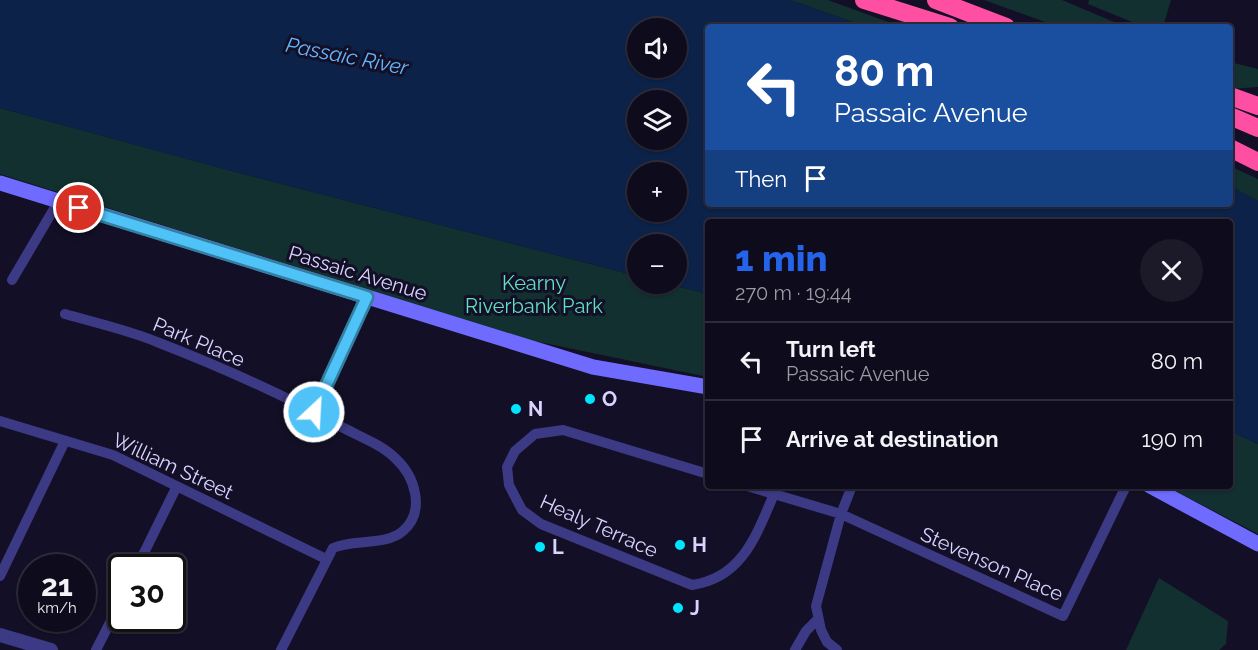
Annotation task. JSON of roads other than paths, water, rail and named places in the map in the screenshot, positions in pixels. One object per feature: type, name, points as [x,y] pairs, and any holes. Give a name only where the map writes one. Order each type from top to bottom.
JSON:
[{"type":"highway","points":[[864,0],[940,24]]},
{"type":"highway","points":[[880,0],[942,24]]},
{"type":"highway","points":[[936,0],[998,24]]},
{"type":"highway","points":[[975,15],[1006,24]]},
{"type":"highway","points":[[1233,96],[1258,97]]},
{"type":"highway","points":[[1233,97],[1258,106]]},
{"type":"highway","points":[[1233,117],[1258,128]]},
{"type":"highway","points":[[1233,150],[1258,162]]},
{"type":"main road","name":"Passaic Avenue","points":[[0,183],[593,367],[705,386]]},
{"type":"main road","points":[[1156,489],[1258,544]]},
{"type":"street","points":[[12,280],[57,202]]},
{"type":"street","points":[[314,412],[367,297]]},
{"type":"street","name":"Park Place","points":[[65,314],[156,341],[314,412],[394,456],[410,477],[415,492],[416,507],[403,531],[378,540],[345,543],[333,548],[326,559]]},
{"type":"street","name":"William Street","points":[[0,421],[113,455],[176,488],[326,559]]},
{"type":"street","name":"Healy Terrace","points":[[705,473],[563,430],[535,434],[515,451],[507,467],[509,485],[522,510],[541,524],[692,585],[712,582],[737,564],[761,524],[774,494]]},
{"type":"street","points":[[0,576],[65,441]]},
{"type":"street","points":[[143,554],[176,488]]},
{"type":"street","points":[[757,489],[841,514]]},
{"type":"street","points":[[837,650],[827,642],[818,619],[816,606],[841,514],[851,489]]},
{"type":"street","name":"Stevenson Place","points":[[841,514],[1063,616],[1125,489]]},
{"type":"street","points":[[280,650],[326,559]]},
{"type":"street","points":[[795,650],[806,631],[818,619]]},
{"type":"street","points":[[96,650],[108,626]]},
{"type":"street","points":[[0,634],[51,650]]},
{"type":"water","name":"Passaic River","points":[[0,0],[790,0],[858,24],[705,24],[705,207],[1233,207],[1233,188],[1258,201],[1258,444],[1233,432],[1233,219],[705,219],[705,293],[687,289],[687,234],[627,234],[627,273],[0,108]]},
{"type":"place","name":"O","points":[[590,399]]},
{"type":"place","name":"N","points":[[516,409]]},
{"type":"place","name":"H","points":[[680,545]]},
{"type":"place","name":"L","points":[[540,547]]},
{"type":"place","name":"J","points":[[678,608]]},
{"type":"park label","name":"Kearny Riverbank Park","points":[[534,294]]}]
